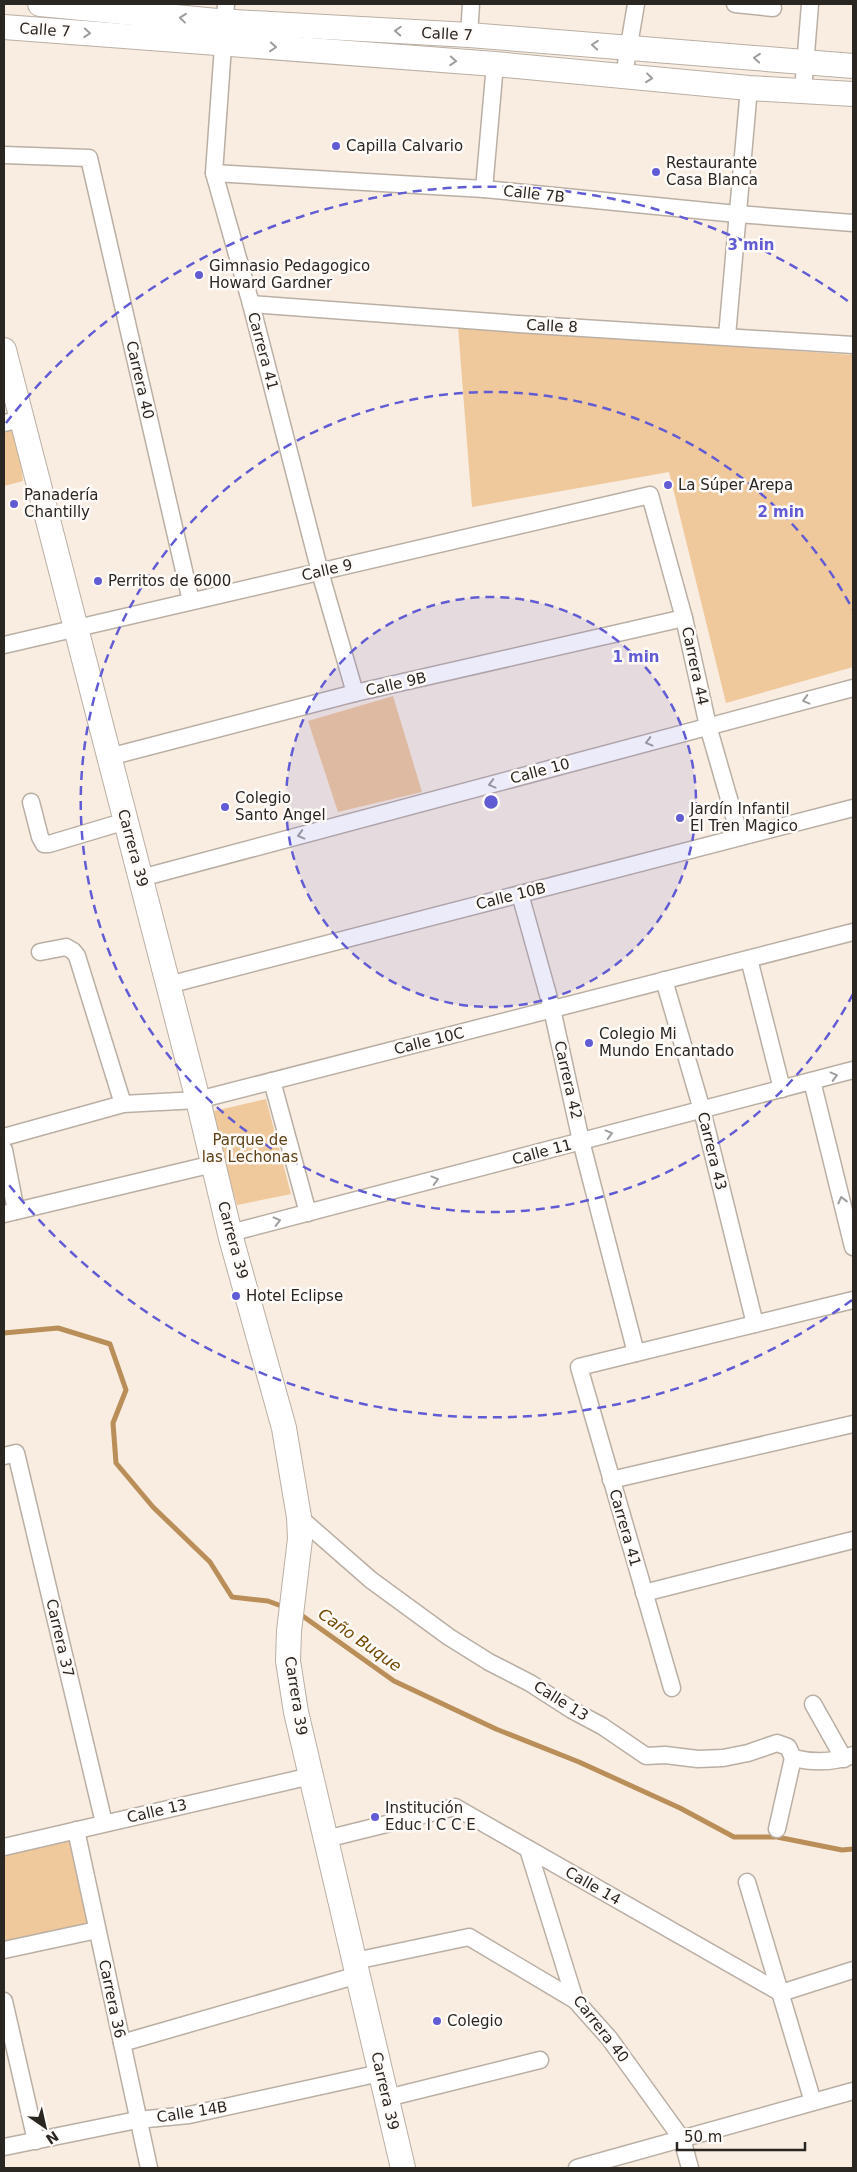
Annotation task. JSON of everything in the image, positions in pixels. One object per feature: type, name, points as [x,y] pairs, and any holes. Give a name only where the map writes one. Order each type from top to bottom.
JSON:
[{"type":"street","name":"Calle 7","points":[[40,4],[225,23],[495,64],[749,88],[853,94]]},
{"type":"street","points":[[469,35],[471,4]]},
{"type":"street","points":[[624,75],[636,4]]},
{"type":"street","points":[[735,4],[773,8]]},
{"type":"street","points":[[803,91],[810,4]]},
{"type":"street","name":"Calle 7","points":[[4,27],[225,23],[469,35],[853,66]]},
{"type":"street","name":"Carrera 41","points":[[225,23],[214,172],[251,304],[320,572],[355,693]]},
{"type":"street","points":[[484,189],[495,64]]},
{"type":"street","name":"Calle 7","points":[[803,91],[825,80],[853,82]]},
{"type":"street","points":[[727,336],[749,88]]},
{"type":"street","name":"Carrera 40","points":[[4,154],[88,158],[191,602]]},
{"type":"street","name":"Calle 7B","points":[[214,172],[484,189],[737,214],[853,223]]},
{"type":"street","name":"Calle 8","points":[[251,304],[519,324],[853,345]]},
{"type":"street","name":"Carrera 39","points":[[4,350],[13,421],[76,628],[198,1100],[230,1233],[284,1428],[299,1518],[300,1539],[289,1631],[288,1661],[296,1712],[403,2168]]},
{"type":"street","name":"Calle 9","points":[[4,645],[650,495]]},
{"type":"street","name":"Carrera 44","points":[[650,495],[684,618],[708,726],[740,838]]},
{"type":"street","name":"Calle 9B","points":[[109,757],[355,693],[684,618]]},
{"type":"street","name":"Calle 10","points":[[141,878],[853,688]]},
{"type":"street","points":[[32,802],[40,837],[44,844],[126,821]]},
{"type":"street","name":"Calle 10B","points":[[168,984],[853,808]]},
{"type":"street","name":"Carrera 42","points":[[520,894],[552,1009],[582,1141],[636,1354]]},
{"type":"street","name":"Calle 10C","points":[[4,1137],[123,1104],[198,1100],[853,932]]},
{"type":"street","points":[[40,952],[66,947],[77,956],[123,1104]]},
{"type":"street","points":[[749,959],[782,1089]]},
{"type":"street","name":"Carrera 43","points":[[664,980],[702,1110],[755,1324]]},
{"type":"street","name":"Calle 11","points":[[230,1233],[853,1070]]},
{"type":"street","points":[[272,1081],[308,1213]]},
{"type":"street","points":[[812,1081],[853,1247]]},
{"type":"street","points":[[4,1150],[10,1212],[213,1164]]},
{"type":"street","points":[[636,1354],[853,1300]]},
{"type":"street","name":"Carrera 41","points":[[636,1354],[579,1367],[672,1688]]},
{"type":"street","points":[[612,1480],[853,1424]]},
{"type":"street","name":"Carrera 37","points":[[10,1454],[104,1823]]},
{"type":"street","name":"Calle 13","points":[[299,1518],[371,1580],[449,1637],[602,1726],[646,1756],[666,1755],[698,1759],[723,1758],[748,1754],[777,1743],[788,1747],[793,1758]]},
{"type":"street","points":[[644,1593],[853,1540]]},
{"type":"street","points":[[777,1829],[793,1758],[819,1762],[849,1757],[813,1704]]},
{"type":"street","name":"Calle 13","points":[[4,1846],[311,1776]]},
{"type":"street","name":"Calle 14","points":[[326,1839],[455,1807],[781,1993]]},
{"type":"street","name":"Carrera 36","points":[[76,1830],[137,2120],[149,2168]]},
{"type":"street","name":"Carrera 40","points":[[528,1849],[575,2000],[609,2038],[682,2138],[690,2168]]},
{"type":"street","points":[[747,1882],[813,2102]]},
{"type":"street","points":[[4,1950],[97,1930]]},
{"type":"street","points":[[122,2043],[357,1968],[469,1937],[575,2000]]},
{"type":"street","points":[[781,1993],[853,1970]]},
{"type":"street","points":[[4,2001],[36,2140]]},
{"type":"street","points":[[387,2098],[540,2060]]},
{"type":"street","name":"Calle 14B","points":[[4,2147],[137,2120],[189,2115],[380,2073]]},
{"type":"street","points":[[577,2168],[853,2091]]},
{"type":"green space","points":[[458,327],[853,355],[853,667],[726,703],[669,472],[472,507]]},
{"type":"green space","points":[[16,426],[23,481],[4,486],[4,430]]},
{"type":"green space","points":[[393,696],[422,792],[338,812],[308,721]]},
{"type":"green space","name":"Parque de las Lechonas","points":[[266,1099],[291,1194],[237,1205],[210,1112]]},
{"type":"green space","points":[[76,1830],[97,1930],[4,1950],[4,1847]]},
{"type":"waterway","name":"Caño Buque","points":[[4,1333],[58,1328],[110,1344],[126,1390],[113,1423],[116,1463],[153,1507],[210,1562],[232,1597],[268,1601],[284,1607]]},
{"type":"waterway","name":"Caño Buque","points":[[297,1612],[394,1681],[496,1729],[579,1762],[680,1808],[734,1837],[777,1837],[842,1850],[853,1849]]},
{"type":"place","name":"Capilla Calvario","points":[[336,146]]},
{"type":"place","name":"Restaurante Casa Blanca","points":[[656,172]]},
{"type":"place","name":"Gimnasio Pedagogico Howard Gardner","points":[[199,275]]},
{"type":"place","name":"La Súper Arepa","points":[[668,485]]},
{"type":"place","name":"Panadería Chantilly","points":[[14,504]]},
{"type":"place","name":"Perritos de 6000","points":[[98,581]]},
{"type":"place","name":"Colegio Santo Angel","points":[[225,807]]},
{"type":"place","name":"Jardín Infantil El Tren Magico","points":[[680,818]]},
{"type":"place","name":"Colegio Mi Mundo Encantado","points":[[589,1043]]},
{"type":"place","name":"Hotel Eclipse","points":[[236,1296]]},
{"type":"place","name":"Institución Educ I C C E","points":[[375,1817]]},
{"type":"place","name":"Colegio","points":[[437,2021]]}]
